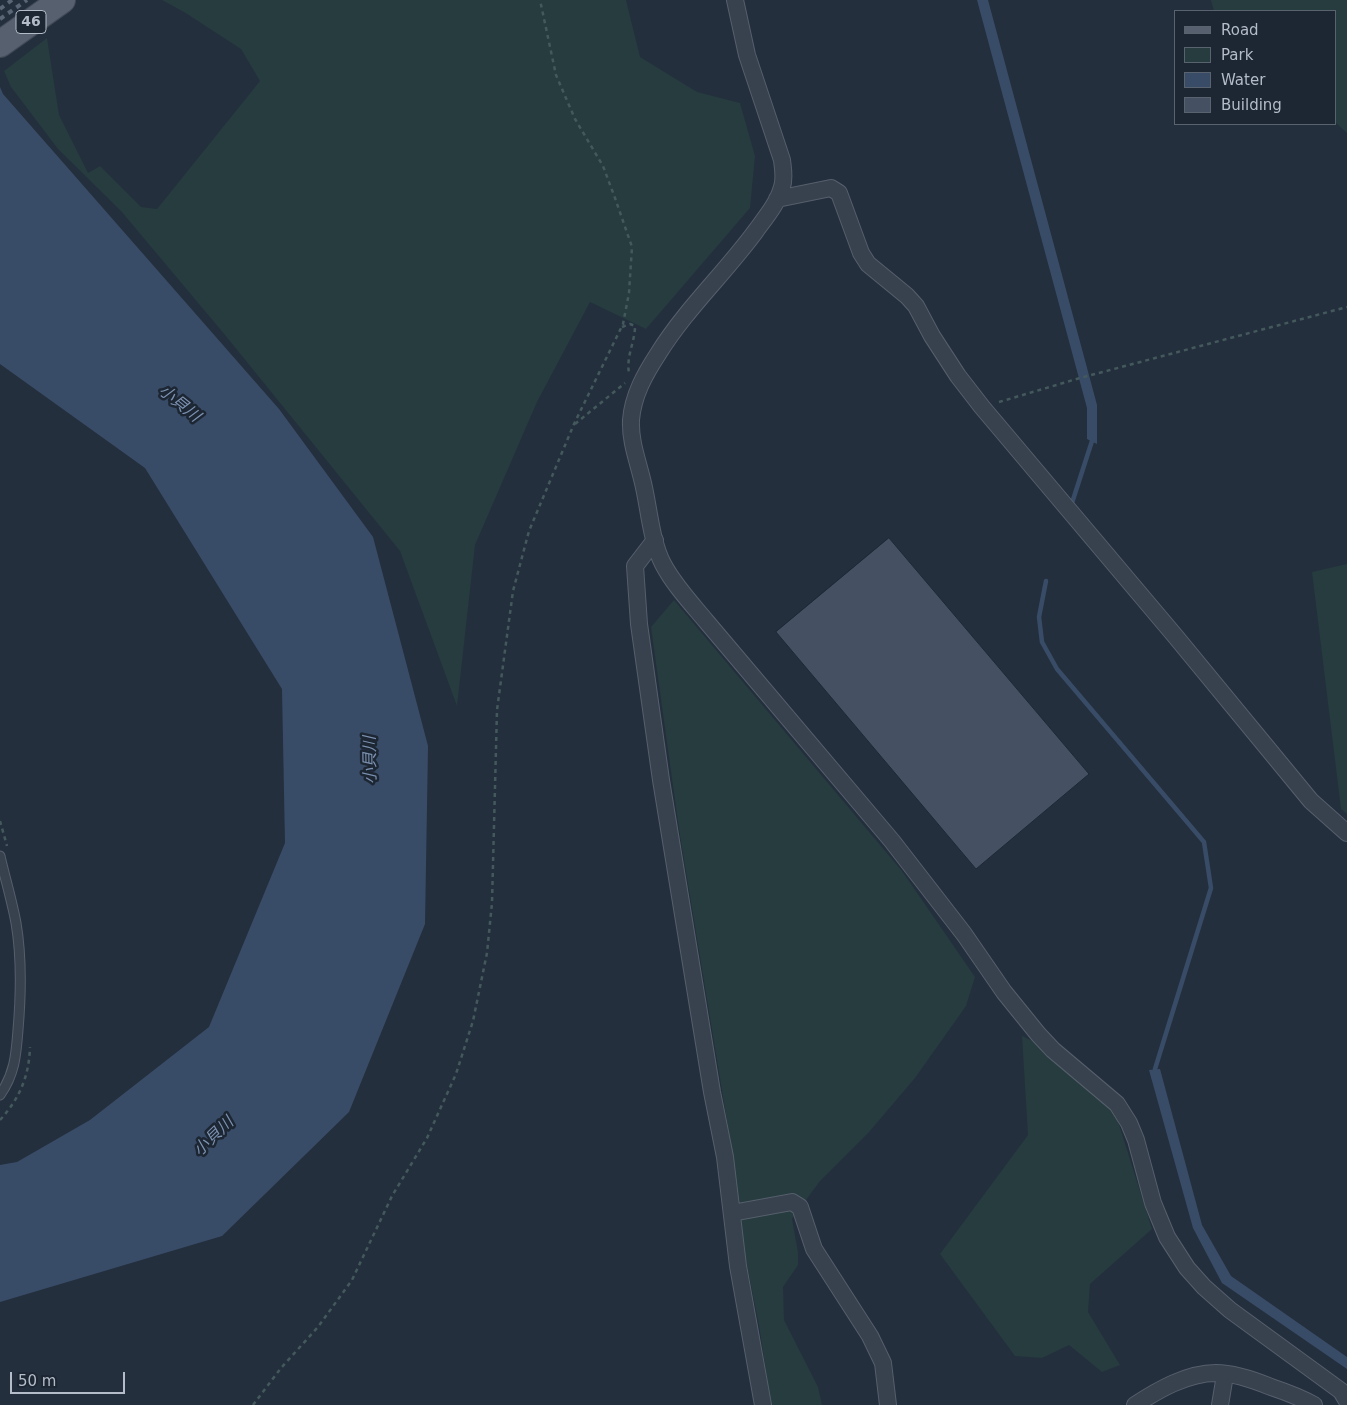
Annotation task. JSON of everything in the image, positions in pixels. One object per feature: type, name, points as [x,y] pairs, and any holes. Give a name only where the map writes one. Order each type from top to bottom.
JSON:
[{"type":"main road","name":"46","points":[[0,44],[62,0]]},
{"type":"street","points":[[734,0],[747,55],[782,160],[784,176],[782,187],[768,215],[740,252],[699,297],[674,329],[647,372],[635,396],[631,420],[633,448],[662,563],[682,591],[892,841],[964,934],[1022,1016],[1053,1050],[1117,1104],[1136,1140],[1153,1203],[1167,1237],[1187,1268],[1204,1287],[1230,1310],[1341,1391],[1347,1401]]},
{"type":"street","points":[[776,199],[831,188],[839,192],[861,253],[868,264],[907,296],[916,306],[942,352],[982,407],[1311,801],[1347,833]]},
{"type":"street","points":[[655,540],[635,566],[639,624],[664,798],[712,1092],[725,1157],[738,1266],[763,1405]]},
{"type":"street","points":[[732,1213],[792,1202],[800,1207],[814,1249],[870,1336],[883,1363],[888,1405]]},
{"type":"street","points":[[1135,1405],[1171,1384],[1201,1375],[1216,1373],[1254,1380],[1302,1398],[1314,1405]]},
{"type":"street","points":[[1220,1405],[1225,1375]]},
{"type":"lane","points":[[0,856],[16,923],[20,977],[20,1011],[16,1060],[11,1078],[0,1095]]},
{"type":"path","points":[[253,1405],[280,1368],[318,1327],[352,1280],[392,1196],[427,1138],[456,1074],[472,1021],[488,953],[492,903],[497,710],[513,590],[529,531],[574,424],[622,325],[629,293],[632,247],[603,166],[575,119],[556,75],[540,0]]},
{"type":"path","points":[[982,407],[1094,374],[1347,307]]},
{"type":"path","points":[[622,325],[630,324],[635,326],[628,356],[630,379]]},
{"type":"path","points":[[574,424],[630,379],[647,372]]},
{"type":"green space","points":[[162,0],[626,0],[640,57],[697,92],[740,103],[755,156],[750,208],[646,329],[590,302],[537,402],[475,545],[457,706],[400,551],[225,335],[121,211],[58,149],[11,87],[4,71],[47,38],[59,115],[88,173],[100,166],[141,207],[157,209],[260,81],[241,49]]},
{"type":"green space","points":[[1211,0],[1347,0],[1347,133],[1337,124],[1337,10],[1214,10]]},
{"type":"green space","points":[[1347,564],[1347,814],[1341,809],[1312,572]]},
{"type":"green space","points":[[674,600],[902,871],[975,977],[966,1006],[915,1078],[869,1132],[820,1181],[792,1219],[798,1252],[798,1265],[783,1287],[784,1320],[818,1387],[822,1405],[771,1405],[759,1325],[740,1231],[731,1145],[679,829],[651,627]]},
{"type":"green space","points":[[1022,1036],[1037,1043],[1116,1115],[1152,1229],[1090,1284],[1088,1312],[1120,1365],[1102,1372],[1069,1345],[1042,1358],[1015,1356],[940,1254],[1028,1135]]},
{"type":"water","points":[[977,0],[988,0],[1097,405],[1097,444],[1087,439],[1087,408]]},
{"type":"water","name":"小貝川","points":[[0,87],[3,94],[279,409],[373,537],[428,746],[425,924],[349,1112],[222,1236],[0,1302],[0,1165],[17,1162],[90,1120],[209,1027],[285,843],[282,689],[145,468],[0,364]]},
{"type":"water","points":[[1160,1069],[1202,1225],[1231,1276],[1347,1357],[1347,1369],[1222,1283],[1193,1228],[1149,1070]]},
{"type":"building","points":[[889,538],[1089,774],[976,869],[776,632]]},
{"type":"waterway","points":[[1071,506],[1092,437]]},
{"type":"waterway","points":[[1046,581],[1039,617],[1042,642],[1057,669],[1204,842],[1211,888],[1155,1069],[1156,1073]]},
{"type":"railway","points":[[0,9],[12,0]]},
{"type":"railway","points":[[0,19],[27,0]]}]
